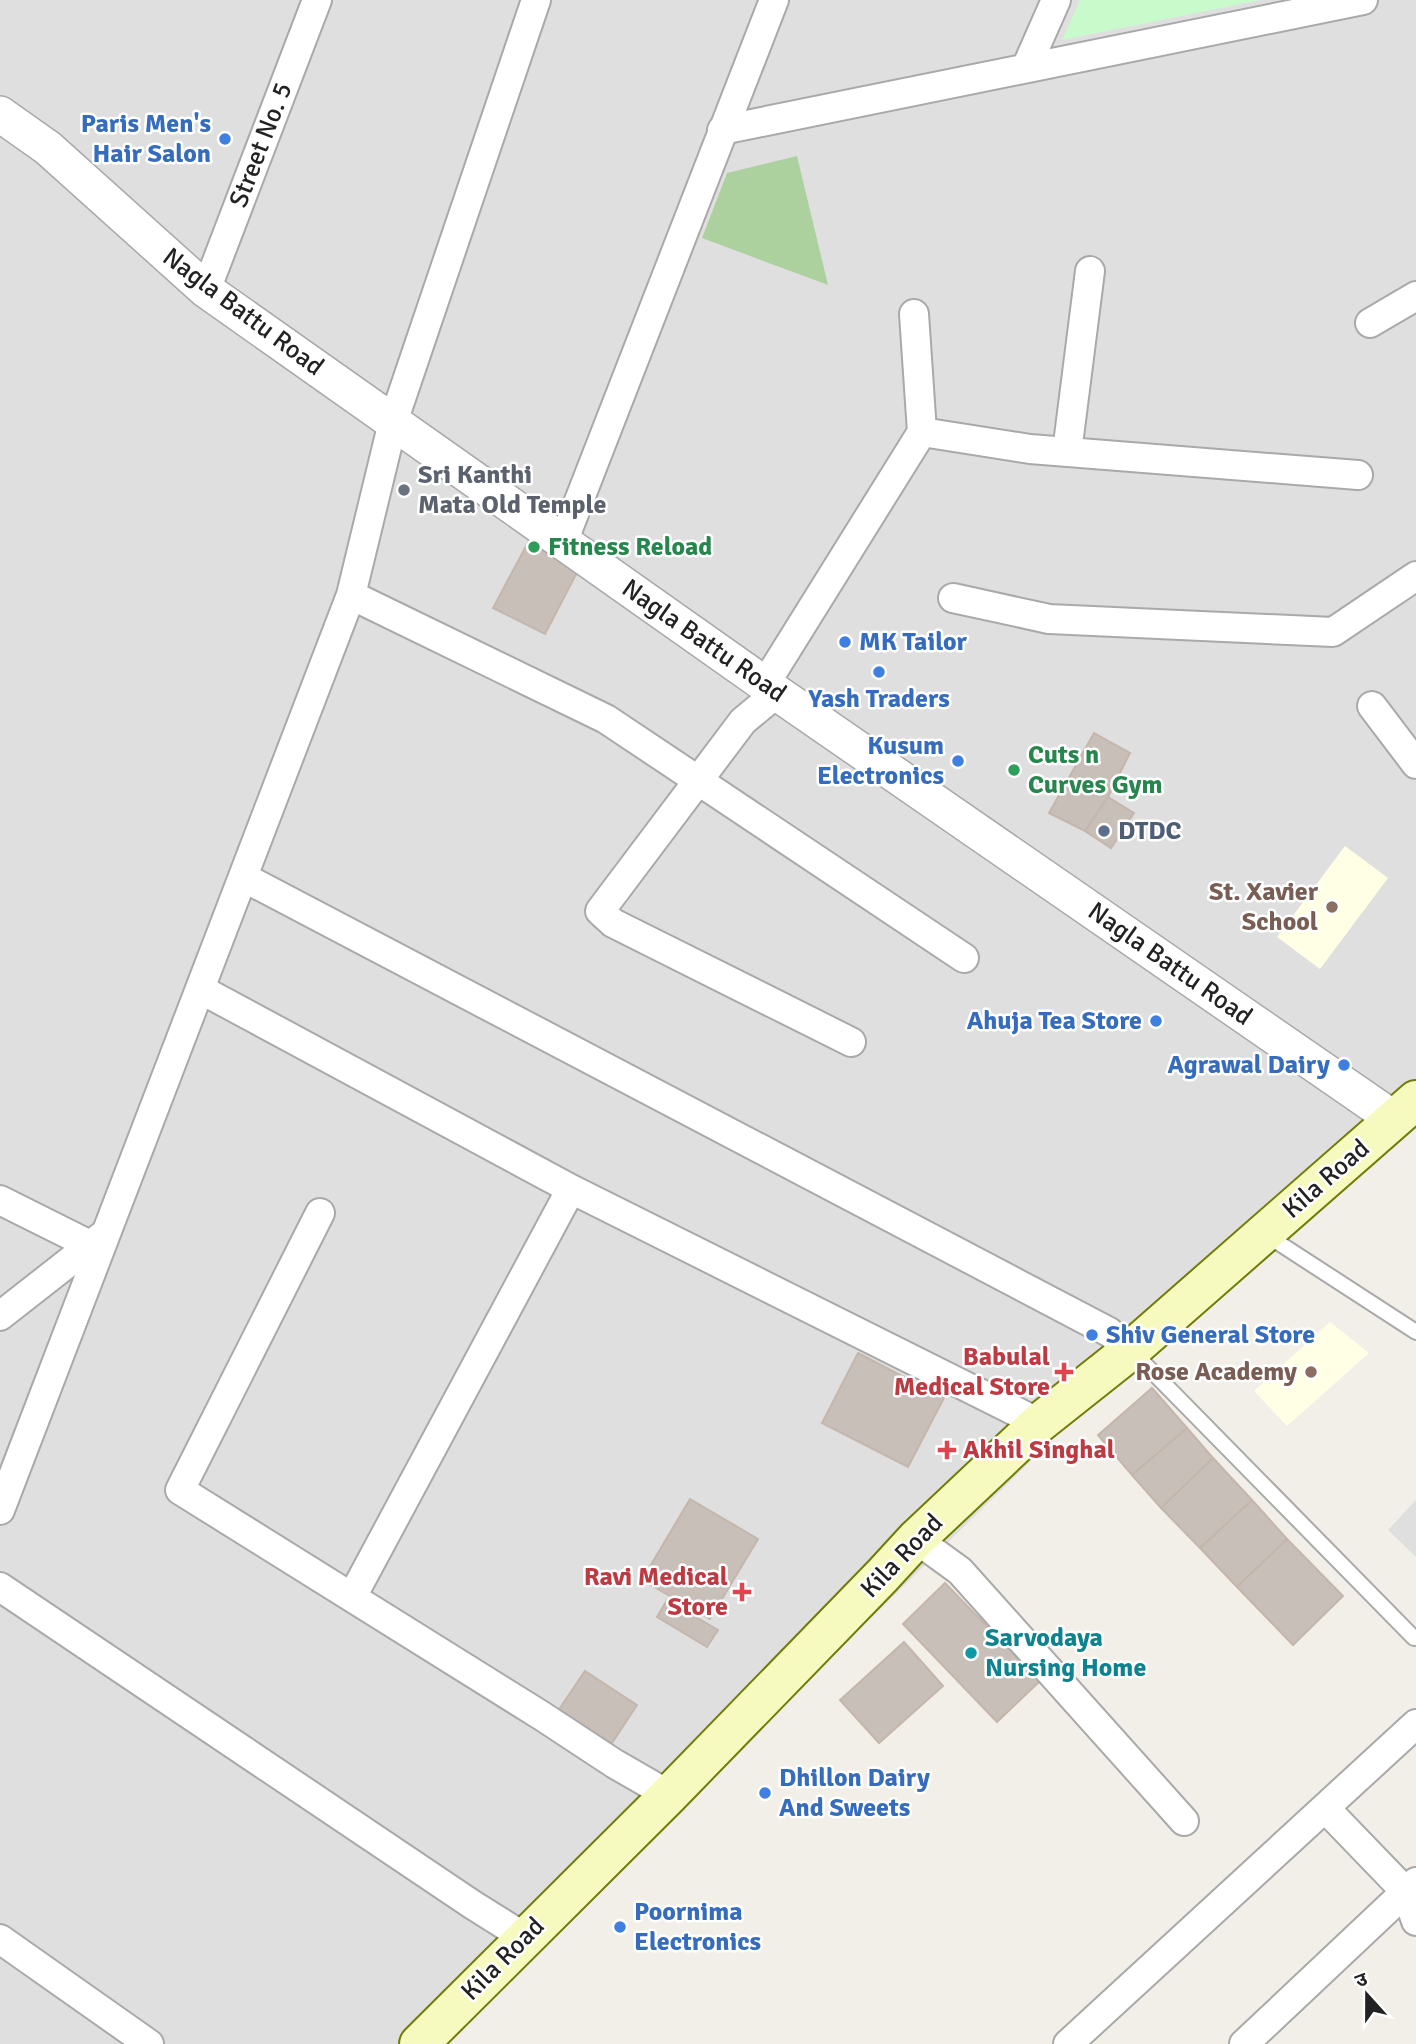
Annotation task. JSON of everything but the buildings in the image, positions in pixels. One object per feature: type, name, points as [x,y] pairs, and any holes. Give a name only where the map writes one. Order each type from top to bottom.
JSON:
[{"type":"main road","name":"Kila Road","points":[[419,2044],[669,1795],[916,1539],[1040,1423],[1131,1350],[1405,1110]]},
{"type":"street","name":"Street No. 5","points":[[206,290],[317,0]]},
{"type":"street","points":[[0,1510],[98,1239],[200,989],[351,595],[393,422],[536,0]]},
{"type":"street","points":[[563,542],[774,0]]},
{"type":"street","points":[[1026,68],[1056,0]]},
{"type":"street","points":[[722,130],[1363,0]]},
{"type":"street","name":"Nagla Battu Road","points":[[0,114],[48,148],[206,290],[771,688],[1405,1110]]},
{"type":"street","points":[[1067,452],[1090,271]]},
{"type":"street","points":[[1370,323],[1416,296]]},
{"type":"street","points":[[851,1042],[613,923],[600,911],[698,779],[771,688],[922,432],[914,314]]},
{"type":"street","points":[[922,432],[1030,449],[1358,475]]},
{"type":"street","points":[[953,598],[1049,619],[1333,632],[1416,576]]},
{"type":"street","points":[[351,595],[606,719],[964,958]]},
{"type":"street","points":[[1372,706],[1416,764]]},
{"type":"street","points":[[243,877],[1109,1332],[1131,1350]]},
{"type":"street","points":[[200,989],[571,1189],[1040,1423]]},
{"type":"street","points":[[352,1597],[571,1189]]},
{"type":"street","points":[[0,1200],[98,1239]]},
{"type":"street","points":[[320,1213],[180,1490],[615,1764],[669,1795]]},
{"type":"street","points":[[0,1315],[98,1239]]},
{"type":"street","points":[[916,1539],[960,1571],[1184,1821]]},
{"type":"street","points":[[0,1587],[461,1898],[524,1937]]},
{"type":"street","points":[[1068,2044],[1416,1724]]},
{"type":"street","points":[[1325,1808],[1411,1887],[1416,1921]]},
{"type":"street","points":[[1244,2044],[1411,1887]]},
{"type":"street","points":[[0,1939],[149,2044]]},
{"type":"lane","points":[[1264,1234],[1416,1332]]},
{"type":"lane","points":[[1131,1350],[1415,1638]]},
{"type":"shaded area","points":[[0,0],[1416,0],[1416,1082],[438,2044],[0,2044]]},
{"type":"shaded area","name":"St. Xavier School","points":[[1345,846],[1388,878],[1320,969],[1277,937]]},
{"type":"shaded area","name":"Rose Academy","points":[[1330,1322],[1369,1353],[1287,1426],[1254,1391]]},
{"type":"shaded area","points":[[1416,1500],[1416,1557],[1388,1530]]},
{"type":"green space","points":[[1080,0],[1261,0],[1062,40]]},
{"type":"green space","points":[[797,156],[828,285],[702,238],[727,173]]},
{"type":"place","name":"Paris Men's Hair Salon","points":[[225,139]]},
{"type":"place","name":"Sri Kanthi Mata Old Temple","points":[[404,490]]},
{"type":"place","name":"Fitness Reload","points":[[534,547]]},
{"type":"place","name":"MK Tailor","points":[[845,642]]},
{"type":"place","name":"Yash Traders","points":[[879,672]]},
{"type":"place","name":"Kusum Electronics","points":[[958,761]]},
{"type":"place","name":"Cuts n Curves Gym","points":[[1014,770]]},
{"type":"place","name":"DTDC","points":[[1104,831]]},
{"type":"place","name":"St. Xavier School","points":[[1332,907]]},
{"type":"place","name":"Ahuja Tea Store","points":[[1156,1021]]},
{"type":"place","name":"Agrawal Dairy","points":[[1344,1065]]},
{"type":"place","name":"Shiv General Store","points":[[1092,1335]]},
{"type":"place","name":"Babulal Medical Store","points":[[1064,1372]]},
{"type":"place","name":"Rose Academy","points":[[1311,1372]]},
{"type":"place","name":"Akhil Singhal","points":[[947,1450]]},
{"type":"place","name":"Ravi Medical Store","points":[[742,1592]]},
{"type":"place","name":"Sarvodaya Nursing Home","points":[[971,1653]]},
{"type":"place","name":"Dhillon Dairy And Sweets","points":[[765,1793]]},
{"type":"place","name":"Poornima Electronics","points":[[620,1927]]}]
